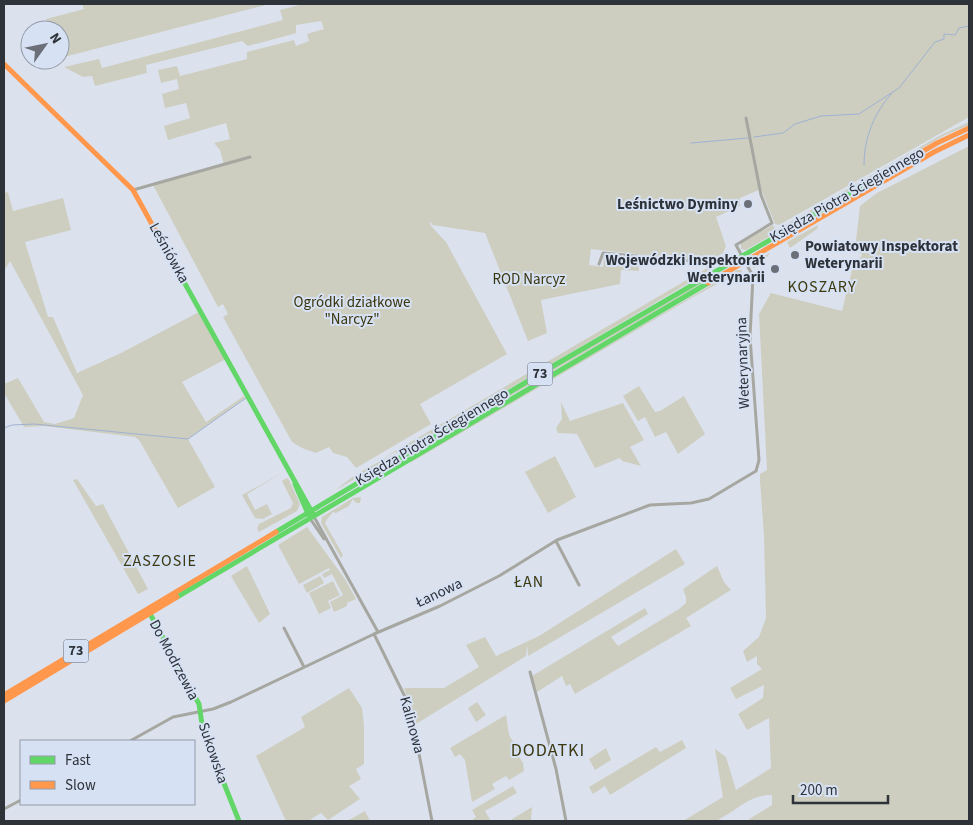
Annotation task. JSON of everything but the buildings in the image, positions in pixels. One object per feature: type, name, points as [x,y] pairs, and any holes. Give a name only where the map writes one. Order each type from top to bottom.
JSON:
[{"type":"main road","name":"Leśniówka","points":[[4,64],[133,190],[291,475],[310,513]]},
{"type":"main road","name":"Księdza Piotra Ściegiennego","points":[[4,702],[310,513],[744,259],[937,143],[969,128]]},
{"type":"main road","name":"Księdza Piotra Ściegiennego","points":[[744,259],[934,152],[969,135]]},
{"type":"main road","name":"Księdza Piotra Ściegiennego","points":[[4,694],[149,611]]},
{"type":"main road","name":"Do Modrzewia","points":[[149,611],[195,696],[200,712]]},
{"type":"main road","name":"Sukowska","points":[[200,712],[203,731],[239,821]]},
{"type":"street","points":[[744,259],[736,245],[772,223],[761,195],[746,118]]},
{"type":"street","points":[[133,190],[250,157]]},
{"type":"street","points":[[596,251],[701,262],[708,266]]},
{"type":"street","points":[[599,264],[603,253]]},
{"type":"street","name":"Weterynaryjna","points":[[744,259],[753,276],[750,338],[759,460],[756,471]]},
{"type":"street","name":"Łanowa","points":[[132,740],[164,721],[231,702],[376,633],[440,606],[470,591],[556,541],[650,505],[690,503],[709,499],[756,471]]},
{"type":"street","name":"Kalinowa","points":[[310,513],[376,633],[410,707],[432,821]]},
{"type":"street","points":[[556,541],[578,585]]},
{"type":"street","points":[[284,628],[304,667]]},
{"type":"street","points":[[530,672],[556,769],[566,821]]},
{"type":"street","points":[[4,809],[20,801]]},
{"type":"green space","points":[[82,4],[270,4],[70,55],[70,20],[46,19],[84,9]]},
{"type":"green space","points":[[303,4],[969,4],[969,117],[779,225],[775,224],[761,189],[740,198],[740,206],[716,217],[726,246],[723,253],[708,262],[591,249],[589,265],[603,267],[604,255],[638,258],[639,271],[621,270],[620,284],[541,300],[547,333],[528,341],[485,233],[433,225],[429,221],[431,226],[446,242],[507,354],[420,404],[431,424],[356,468],[347,457],[333,453],[329,447],[316,453],[292,442],[223,317],[228,314],[223,304],[218,307],[153,185],[224,165],[220,150],[214,143],[230,139],[226,123],[168,140],[164,126],[190,118],[186,103],[165,108],[162,94],[179,89],[177,79],[161,83],[158,70],[177,66],[180,76],[247,59],[247,52],[294,40],[296,46],[309,41],[307,34],[324,29],[321,21],[296,25],[296,33],[248,46],[242,41],[146,65],[147,73],[95,86],[92,76],[83,77],[70,70],[70,66],[99,59],[102,68],[283,20],[280,10]]},
{"type":"green space","points":[[969,122],[969,125],[943,136],[746,250],[741,249],[741,243],[773,225],[776,230],[941,135]]},
{"type":"green space","points":[[969,146],[969,821],[746,821],[772,805],[772,795],[749,801],[715,821],[683,821],[723,797],[715,749],[726,757],[736,790],[771,768],[769,718],[747,730],[738,714],[763,698],[764,685],[736,699],[730,688],[762,669],[757,664],[757,656],[747,662],[743,651],[759,637],[766,618],[760,474],[767,470],[759,314],[771,293],[842,311],[852,270],[862,255],[855,249],[860,206],[877,193]]},
{"type":"green space","points":[[8,192],[13,211],[63,198],[71,230],[25,242],[48,317],[53,317],[77,373],[121,353],[199,312],[226,359],[182,382],[206,422],[244,396],[245,398],[188,439],[215,487],[178,508],[139,440],[135,437],[44,426],[24,427],[4,393],[4,384],[18,378],[44,422],[55,424],[74,418],[83,395],[10,261],[4,271],[4,193]]},
{"type":"green space","points":[[818,225],[817,229],[790,248],[787,242]]},
{"type":"green space","points":[[770,253],[761,266],[753,268],[753,262]]},
{"type":"green space","points":[[735,263],[688,292],[359,485],[475,414]]},
{"type":"green space","points":[[714,264],[715,267],[687,284],[424,439],[385,457]]},
{"type":"green space","points":[[737,270],[742,270],[741,275],[730,277],[693,297],[410,463],[413,459]]},
{"type":"green space","points":[[639,386],[655,412],[660,411],[684,396],[705,434],[678,454],[666,432],[655,437],[645,417],[638,421],[623,396]]},
{"type":"green space","points":[[561,402],[570,421],[623,403],[644,440],[630,447],[641,466],[622,461],[620,458],[595,468],[577,434],[558,433],[556,428],[562,419]]},
{"type":"green space","points":[[401,451],[336,490],[359,473]]},
{"type":"green space","points":[[555,456],[576,497],[548,513],[525,472]]},
{"type":"green space","points":[[284,472],[247,494],[255,510],[267,504],[272,514],[263,519],[255,518],[242,495]]},
{"type":"green space","points":[[287,478],[300,504],[297,511],[259,532],[257,528],[259,524],[291,508],[293,503],[282,481]]},
{"type":"green space","points":[[77,479],[96,506],[103,504],[148,589],[138,594],[73,480]]},
{"type":"green space","points":[[361,497],[360,503],[356,503],[353,499],[349,506],[336,513],[333,512],[325,523],[343,555],[341,558],[321,523],[322,517],[353,498]]},
{"type":"green space","points":[[307,527],[345,579],[356,599],[334,612],[330,602],[343,595],[332,574],[324,578],[322,574],[330,570],[329,568],[299,584],[278,545]]},
{"type":"green space","points":[[676,549],[685,564],[528,656],[527,644],[526,656],[416,724],[404,688],[444,688],[479,667],[466,645],[485,637],[496,656],[539,636]]},
{"type":"green space","points":[[247,566],[270,614],[259,623],[231,576]]},
{"type":"green space","points":[[717,566],[724,582],[731,590],[686,618],[691,626],[575,694],[570,684],[566,686],[562,676],[537,692],[532,676],[645,608],[648,614],[611,637],[618,646],[679,609],[686,603],[683,589]]},
{"type":"green space","points":[[320,576],[324,583],[307,593],[303,585]]},
{"type":"green space","points":[[333,581],[340,595],[328,601],[331,608],[319,614],[309,593]]},
{"type":"green space","points":[[349,688],[362,708],[364,726],[364,764],[356,769],[361,779],[349,786],[360,799],[328,820],[321,813],[308,821],[286,821],[256,756],[305,727],[301,717]]},
{"type":"green space","points":[[477,702],[486,715],[476,722],[468,708]]},
{"type":"green space","points":[[506,715],[509,735],[518,750],[516,752],[523,763],[524,771],[509,780],[506,776],[492,784],[495,789],[472,802],[465,760],[460,754],[455,757],[450,748]]},
{"type":"green space","points":[[682,740],[686,748],[610,795],[605,786],[593,794],[589,787],[656,747],[660,752]]},
{"type":"green space","points":[[606,748],[611,760],[595,770],[589,759]]},
{"type":"green space","points":[[513,786],[517,793],[485,811],[491,821],[471,821],[476,817],[472,810]]},
{"type":"green space","points":[[532,807],[531,821],[509,821]]},
{"type":"green space","points":[[365,811],[370,821],[347,821]]},
{"type":"waterway","points":[[754,137],[783,133],[795,124],[821,116],[859,114],[899,88],[935,42],[944,39],[944,34],[955,35],[959,28],[969,26]]},
{"type":"waterway","points":[[864,165],[864,155],[871,126],[880,109],[892,93]]},
{"type":"waterway","points":[[691,143],[748,138]]},
{"type":"waterway","points":[[4,428],[12,425],[34,424],[188,439],[246,398]]},
{"type":"traffic: fast","points":[[276,532],[548,369],[873,180]]},
{"type":"traffic: fast","points":[[169,255],[313,514]]},
{"type":"traffic: fast","points":[[177,597],[708,283]]},
{"type":"traffic: fast","points":[[295,484],[309,516]]},
{"type":"traffic: fast","points":[[148,610],[199,704],[203,731],[239,821]]},
{"type":"traffic: slow","points":[[4,64],[133,190],[169,255]]},
{"type":"traffic: slow","points":[[873,180],[937,143],[969,128]]},
{"type":"traffic: slow","points":[[708,283],[934,152],[969,135]]},
{"type":"traffic: slow","points":[[4,695],[276,532]]},
{"type":"traffic: slow","points":[[4,701],[177,597]]},
{"type":"place","name":"Leśnictwo Dyminy","points":[[748,204]]},
{"type":"place","name":"Powiatowy Inspektorat Weterynarii","points":[[795,255]]},
{"type":"place","name":"Wojewódzki Inspektorat Weterynarii","points":[[775,269]]},
{"type":"district","name":"KOSZARY","points":[[822,287]]},
{"type":"district","name":"ZASZOSIE","points":[[160,561]]},
{"type":"district","name":"ŁAN","points":[[529,582]]},
{"type":"district","name":"DODATKI","points":[[548,750]]},
{"type":"park label","name":"ROD Narcyz","points":[[529,279]]},
{"type":"park label","name":"Ogródki działkowe \"Narcyz\"","points":[[352,310]]}]
